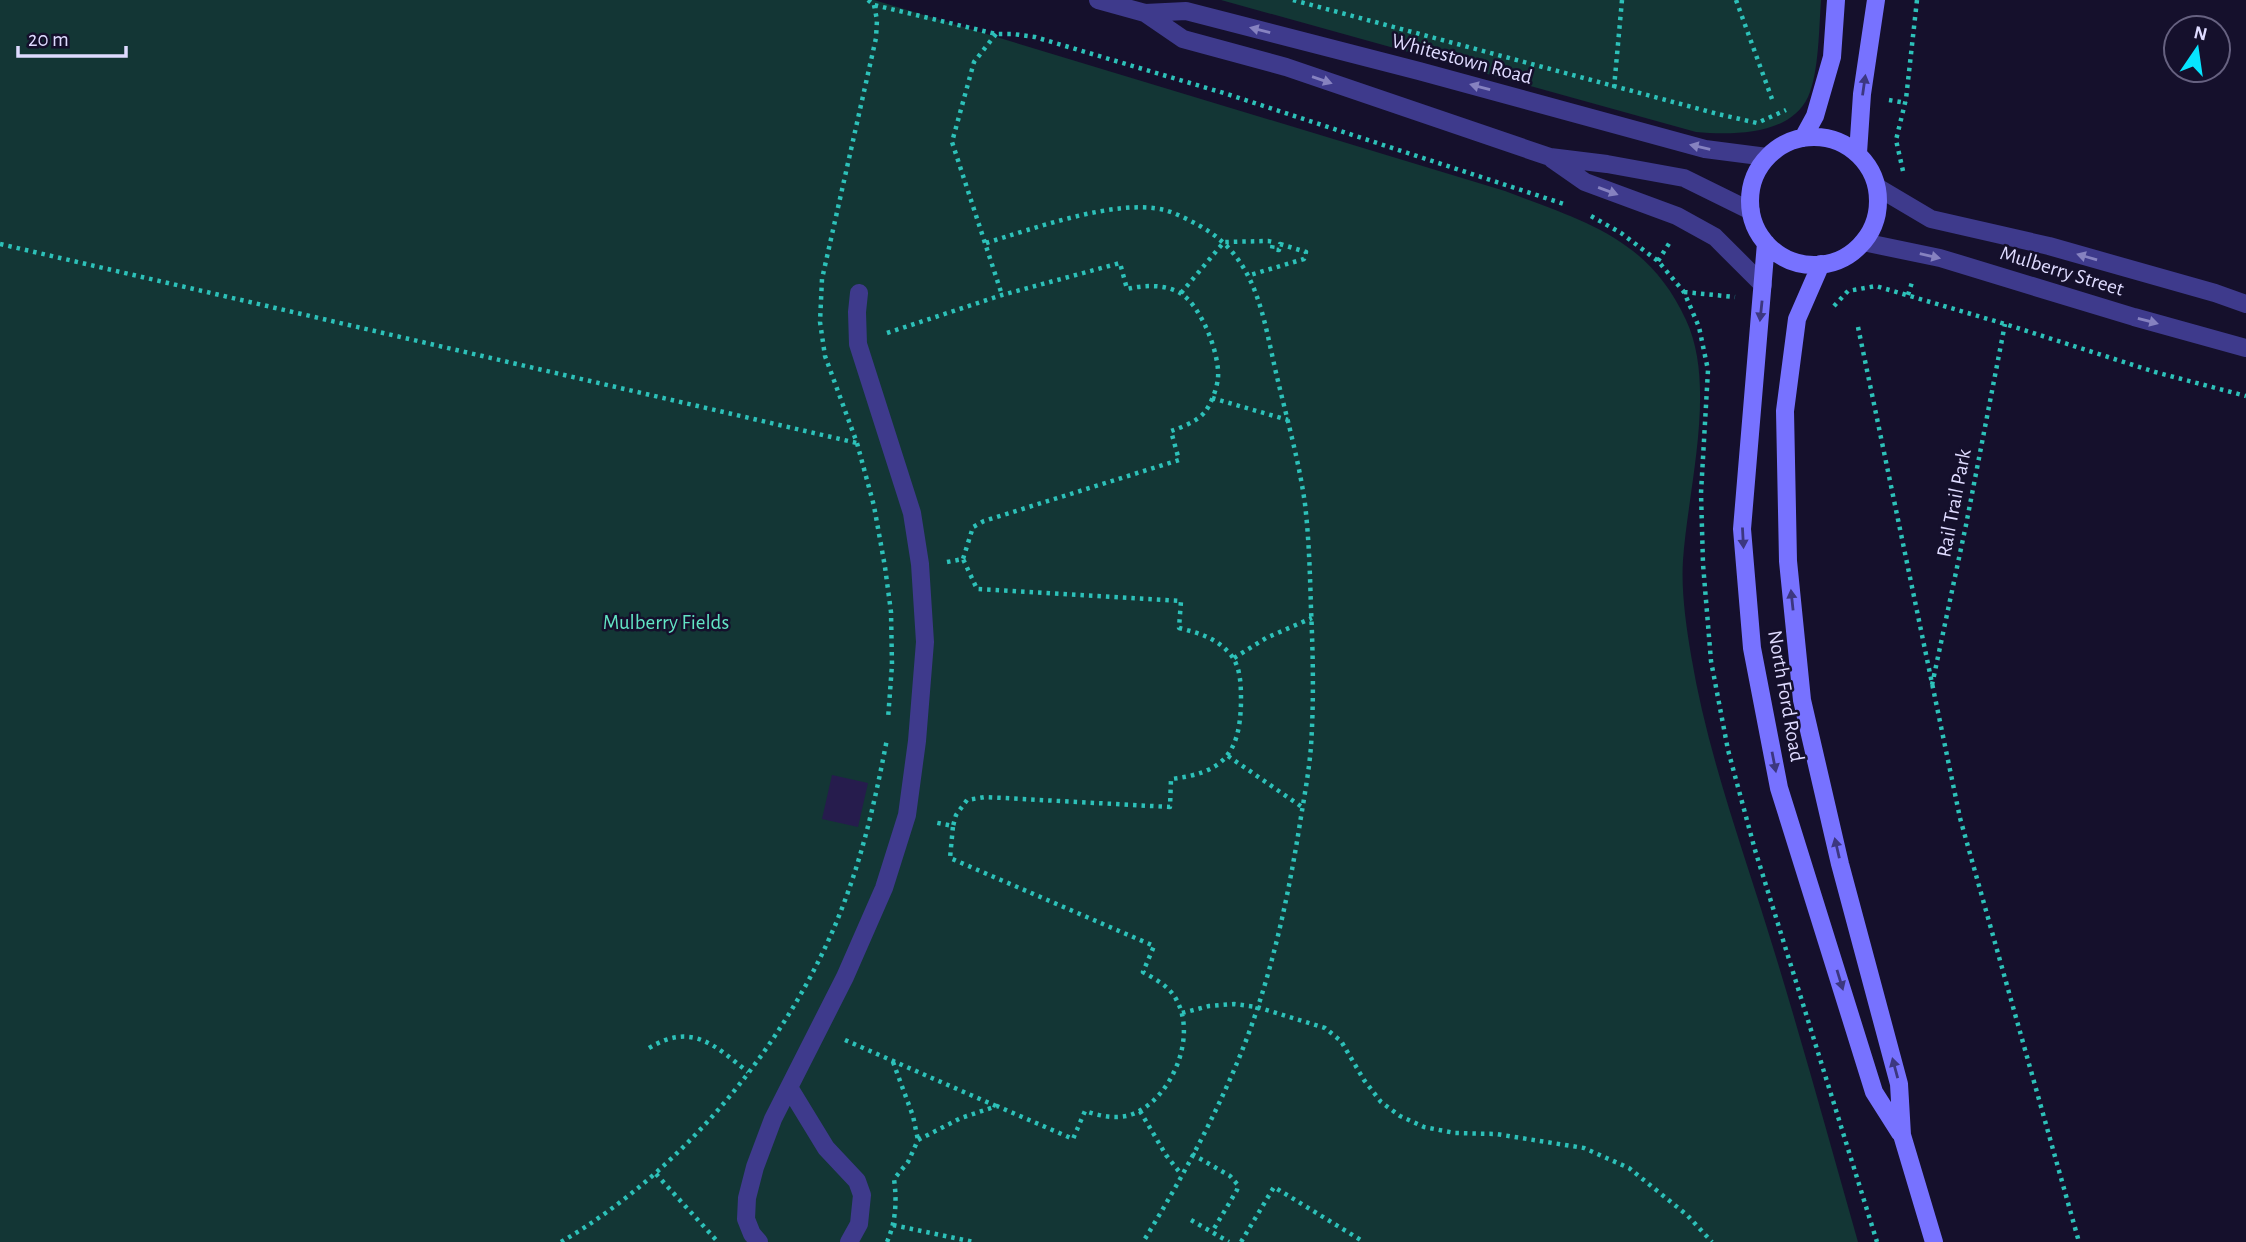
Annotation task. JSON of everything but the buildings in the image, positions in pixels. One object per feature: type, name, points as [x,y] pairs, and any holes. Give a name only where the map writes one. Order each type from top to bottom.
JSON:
[{"type":"main road","points":[[1803,138],[1815,116],[1832,57],[1836,0]]},
{"type":"main road","points":[[1858,153],[1861,103],[1876,0]]},
{"type":"main road","points":[[1823,137],[1858,153],[1870,169],[1877,187],[1878,206],[1873,225],[1863,242],[1851,253],[1821,264],[1801,263],[1782,256],[1766,243],[1756,228],[1751,211],[1751,191],[1756,173],[1767,157],[1784,144],[1803,138],[1823,137]]},
{"type":"main road","name":"North Ford Road","points":[[1766,243],[1742,530],[1752,648],[1779,788],[1874,1092],[1902,1136]]},
{"type":"main road","name":"North Ford Road","points":[[1821,264],[1797,319],[1785,411],[1788,561],[1802,700],[1840,864],[1899,1084],[1902,1136],[1934,1242]]},
{"type":"street","name":"Whitestown Road","points":[[1098,0],[1145,13],[1186,11],[1705,149],[1767,157]]},
{"type":"street","name":"Whitestown Road","points":[[1145,13],[1182,39],[1286,67],[1550,157],[1684,178],[1751,211]]},
{"type":"street","name":"Whitestown Road","points":[[1550,157],[1585,182],[1677,216],[1715,237],[1763,285]]},
{"type":"street","name":"Mulberry Street","points":[[1877,187],[1931,219],[2049,246],[2246,304]]},
{"type":"street","name":"Mulberry Street","points":[[1863,242],[1940,258],[2246,348]]},
{"type":"street","points":[[759,1242],[752,1234],[746,1219],[747,1198],[755,1167],[773,1119],[790,1090],[865,934],[895,855],[907,816],[922,694],[925,642],[920,564],[912,513],[858,344],[859,293]]},
{"type":"street","points":[[790,1090],[827,1148],[857,1181],[862,1209],[859,1224],[849,1242]]},
{"type":"path","points":[[868,0],[874,5],[996,34],[1035,37],[1227,94],[1575,208]]},
{"type":"path","points":[[1293,0],[1614,88],[1757,122],[1788,109]]},
{"type":"path","points":[[1614,88],[1622,0]]},
{"type":"path","points":[[1736,0],[1772,99]]},
{"type":"path","points":[[1904,174],[1896,140],[1906,99],[1917,0]]},
{"type":"path","points":[[874,5],[876,38],[822,279],[820,322],[825,356],[857,443],[874,506],[891,612],[892,665],[888,725]]},
{"type":"path","points":[[996,34],[974,62],[952,142],[1002,295]]},
{"type":"path","points":[[986,243],[1067,218],[1139,208],[1163,209],[1188,219],[1224,242],[1250,275],[1260,304],[1305,505],[1312,618],[1311,747],[1303,807],[1282,918],[1238,1061],[1181,1175],[1143,1242]]},
{"type":"path","points":[[1587,214],[1622,233],[1658,261]]},
{"type":"path","points":[[1181,293],[1224,242],[1268,241],[1273,242],[1272,249],[1279,250],[1280,244],[1306,252],[1304,259],[1250,275]]},
{"type":"path","points":[[0,244],[857,443]]},
{"type":"path","points":[[845,1040],[1073,1139],[1085,1111],[1119,1117],[1139,1111],[1159,1096],[1171,1077],[1184,1033],[1182,1013],[1175,998],[1168,989],[1143,972],[1154,946],[950,858],[953,826],[956,815],[967,800],[985,797],[1170,807],[1171,779],[1206,773],[1228,756],[1236,740],[1241,715],[1241,682],[1234,658],[1213,638],[1179,628],[1181,601],[977,589],[963,559],[973,527],[984,521],[1179,460],[1171,431],[1204,413],[1219,376],[1201,313],[1181,293],[1160,286],[1127,289],[1120,263],[1002,295],[887,334]]},
{"type":"path","points":[[1832,309],[1848,291],[1876,286],[2155,372],[2246,396]]},
{"type":"path","points":[[1684,292],[1739,297]]},
{"type":"path","name":"Rail Trail Park","points":[[1931,689],[2005,324]]},
{"type":"path","points":[[1858,327],[1931,689],[1960,818],[2079,1242]]},
{"type":"path","points":[[1212,398],[1287,420]]},
{"type":"path","points":[[947,562],[963,559]]},
{"type":"path","points":[[1234,658],[1266,638],[1312,618]]},
{"type":"path","points":[[561,1242],[590,1225],[656,1174],[699,1130],[769,1044],[808,979],[848,895],[874,808],[887,737]]},
{"type":"path","points":[[1228,756],[1303,807]]},
{"type":"path","points":[[933,822],[953,826]]},
{"type":"path","points":[[1182,1013],[1209,1006],[1234,1004],[1257,1006],[1315,1024],[1341,1041],[1364,1080],[1381,1102],[1399,1116],[1424,1127],[1455,1133],[1496,1134],[1584,1148],[1629,1168],[1687,1215],[1712,1242]]},
{"type":"path","points":[[649,1048],[678,1036],[694,1036],[748,1072]]},
{"type":"path","points":[[887,1242],[893,1225],[896,1195],[894,1179],[908,1162],[918,1140],[913,1116],[893,1062]]},
{"type":"path","points":[[918,1140],[961,1118],[996,1106]]},
{"type":"path","points":[[1139,1111],[1181,1175]]},
{"type":"path","points":[[1192,1154],[1230,1176],[1238,1185],[1212,1232]]},
{"type":"path","points":[[656,1174],[718,1242]]},
{"type":"path","points":[[1241,1242],[1274,1187],[1364,1242]]},
{"type":"path","points":[[1191,1220],[1229,1242]]},
{"type":"path","points":[[893,1225],[974,1242]]},
{"type":"green space","name":"Mulberry Fields","points":[[0,0],[874,0],[1505,191],[1587,223],[1633,251],[1653,269],[1671,292],[1686,320],[1695,346],[1700,406],[1683,572],[1684,608],[1691,655],[1717,769],[1787,993],[1858,1242],[0,1242]]},
{"type":"green space","points":[[1221,0],[1821,0],[1818,50],[1812,87],[1799,110],[1774,126],[1742,133],[1726,133],[1696,132]]}]
